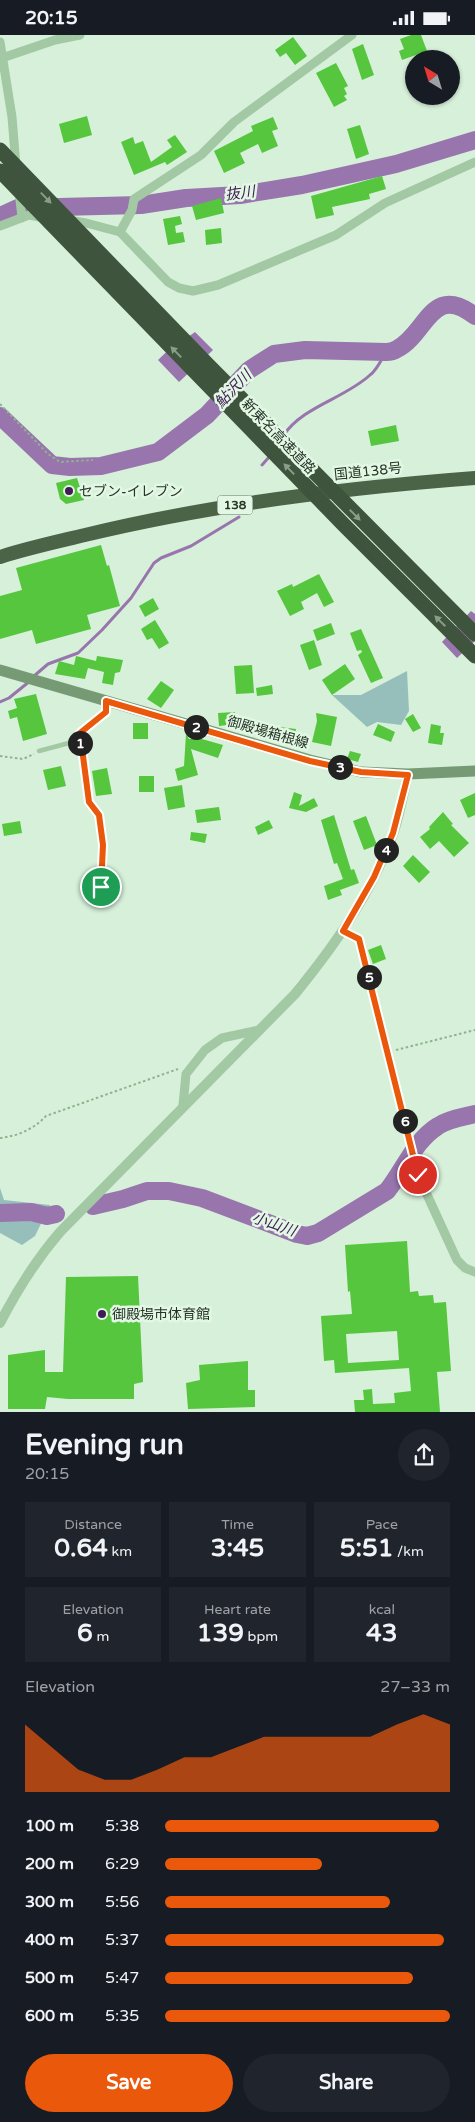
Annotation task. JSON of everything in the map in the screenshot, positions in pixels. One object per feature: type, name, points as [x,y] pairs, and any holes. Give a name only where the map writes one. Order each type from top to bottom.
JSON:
[{"type":"highway","name":"新東名高速道路","points":[[0,150],[208,365],[475,634]]},
{"type":"highway","name":"新東名高速道路","points":[[0,171],[336,517],[475,656]]},
{"type":"highway","name":"国道138号","points":[[0,557],[130,525],[216,508],[307,494],[475,478]]},
{"type":"main road","name":"御殿場箱根線","points":[[0,671],[310,761],[361,772],[408,775],[475,771]]},
{"type":"street","points":[[2,58],[80,35]]},
{"type":"street","points":[[120,232],[132,210],[134,199],[201,155],[234,122],[352,35]]},
{"type":"street","points":[[0,42],[12,117],[22,218]]},
{"type":"street","points":[[0,226],[29,215],[86,223],[120,232],[168,283],[179,289],[193,291],[218,285],[336,235],[385,203],[475,162]]},
{"type":"street","points":[[0,1323],[13,1298],[43,1252],[183,1105],[295,994],[322,961],[343,931],[374,877],[393,833],[408,775]]},
{"type":"street","points":[[343,931],[359,939],[389,1052],[418,1175],[457,1260],[465,1268],[475,1272]]},
{"type":"street","points":[[183,1105],[186,1074],[205,1050],[222,1038],[259,1029]]},
{"type":"lane","points":[[39,751],[69,743],[106,712],[106,701]]},
{"type":"lane","points":[[80,733],[89,802],[99,815],[103,845],[102,895]]},
{"type":"path","points":[[0,404],[48,454],[60,462],[92,461]]},
{"type":"path","points":[[0,756],[23,759],[39,751]]},
{"type":"path","points":[[389,1052],[475,1030]]},
{"type":"path","points":[[0,1138],[14,1136],[39,1124],[46,1116],[177,1068],[186,1074]]},
{"type":"shaded area","points":[[195,332],[213,350],[179,382],[158,360],[185,334],[188,337]]},
{"type":"shaded area","points":[[471,611],[475,614],[475,641],[457,658],[442,642]]},
{"type":"shaded area","points":[[407,671],[409,711],[401,725],[377,722],[367,727],[332,695],[361,695]]},
{"type":"shaded area","points":[[0,1188],[4,1200],[50,1205],[35,1236],[22,1245],[0,1233]]},
{"type":"building","points":[[411,35],[421,35],[427,50],[405,50],[405,59],[402,60],[399,51],[404,49],[400,39]]},
{"type":"building","points":[[293,37],[307,56],[295,65],[286,53],[280,57],[275,50]]},
{"type":"building","points":[[363,44],[374,75],[362,80],[352,49]]},
{"type":"building","points":[[336,63],[348,86],[344,88],[347,94],[344,96],[347,100],[334,107],[316,73]]},
{"type":"building","points":[[87,116],[92,135],[64,143],[59,124]]},
{"type":"building","points":[[273,117],[278,129],[272,131],[278,146],[262,153],[258,144],[240,153],[245,163],[224,173],[214,151],[253,131],[251,126]]},
{"type":"building","points":[[360,125],[369,154],[356,159],[347,129]]},
{"type":"building","points":[[175,135],[187,152],[167,165],[165,162],[134,175],[121,142],[133,137],[135,144],[143,141],[151,162],[172,147],[167,140]]},
{"type":"building","points":[[382,176],[386,189],[369,194],[370,199],[332,207],[334,215],[316,219],[311,196]]},
{"type":"building","points":[[221,198],[224,213],[196,220],[192,206]]},
{"type":"building","points":[[180,216],[182,224],[175,226],[176,233],[183,232],[185,242],[168,245],[163,219]]},
{"type":"building","points":[[221,228],[222,243],[206,245],[205,230]]},
{"type":"building","points":[[396,425],[399,441],[371,446],[368,431]]},
{"type":"building","name":"セブン-イレブン","points":[[77,478],[84,500],[66,504],[60,499],[56,483]]},
{"type":"building","points":[[101,545],[107,566],[109,565],[120,606],[87,615],[91,629],[36,644],[32,630],[0,639],[0,596],[22,590],[16,568]]},
{"type":"building","points":[[319,574],[334,602],[324,607],[317,593],[301,602],[304,609],[290,616],[277,591],[292,584],[293,587]]},
{"type":"building","points":[[153,598],[159,609],[145,617],[139,606]]},
{"type":"building","points":[[155,620],[169,643],[159,649],[152,638],[147,640],[141,629]]},
{"type":"building","points":[[331,623],[335,634],[317,641],[313,630]]},
{"type":"building","points":[[361,629],[383,678],[371,683],[358,655],[362,652],[361,650],[357,651],[350,633]]},
{"type":"building","points":[[314,640],[322,665],[309,670],[300,645]]},
{"type":"building","points":[[76,656],[96,661],[97,656],[123,660],[120,672],[115,673],[113,685],[102,683],[104,672],[88,668],[85,679],[55,674],[59,661],[74,665]]},
{"type":"building","points":[[345,664],[355,679],[332,695],[322,680]]},
{"type":"building","points":[[252,665],[254,693],[236,694],[234,666]]},
{"type":"building","points":[[161,681],[174,690],[161,708],[147,699]]},
{"type":"building","points":[[272,685],[273,694],[257,696],[256,688]]},
{"type":"building","points":[[36,694],[47,734],[23,741],[17,717],[10,719],[8,711],[17,708],[14,699]]},
{"type":"building","points":[[235,712],[236,724],[219,726],[218,713]]},
{"type":"building","points":[[316,713],[337,717],[331,746],[312,742],[317,721]]},
{"type":"building","points":[[413,714],[421,728],[413,732],[405,719]]},
{"type":"building","points":[[133,723],[148,723],[148,739],[133,739]]},
{"type":"building","points":[[378,724],[395,732],[391,742],[373,735]]},
{"type":"building","points":[[431,724],[441,726],[440,733],[444,733],[442,745],[428,743]]},
{"type":"building","points":[[280,727],[296,729],[295,737],[279,736]]},
{"type":"building","points":[[186,734],[189,739],[202,739],[223,745],[218,758],[191,749],[198,775],[178,781],[175,769],[184,766]]},
{"type":"building","points":[[350,751],[361,754],[358,762],[347,759]]},
{"type":"building","points":[[61,766],[66,786],[48,790],[43,770]]},
{"type":"building","points":[[107,768],[112,794],[96,796],[92,771]]},
{"type":"building","points":[[139,776],[154,776],[154,792],[139,792]]},
{"type":"building","points":[[182,785],[185,807],[168,810],[164,788]]},
{"type":"building","points":[[294,792],[302,795],[299,806],[314,798],[318,806],[306,812],[289,808]]},
{"type":"building","points":[[475,793],[475,815],[468,818],[460,800]]},
{"type":"building","points":[[219,807],[221,820],[197,823],[195,810]]},
{"type":"building","points":[[443,812],[453,824],[451,825],[469,843],[454,857],[439,841],[430,849],[420,837],[430,829],[429,827]]},
{"type":"building","points":[[334,815],[351,870],[354,869],[359,883],[340,890],[342,895],[328,900],[324,886],[343,879],[337,863],[334,864],[321,820]]},
{"type":"building","points":[[366,816],[377,845],[364,850],[353,821]]},
{"type":"building","points":[[269,820],[273,828],[258,835],[255,827]]},
{"type":"building","points":[[20,821],[22,833],[4,836],[2,824]]},
{"type":"building","points":[[191,832],[207,834],[205,843],[190,840]]},
{"type":"building","points":[[413,855],[430,872],[419,883],[403,866]]},
{"type":"building","points":[[381,945],[386,959],[373,964],[368,950]]},
{"type":"building","points":[[407,1241],[410,1292],[418,1291],[419,1296],[433,1295],[434,1303],[446,1302],[451,1371],[437,1372],[440,1412],[355,1412],[354,1400],[364,1400],[363,1390],[372,1389],[373,1404],[395,1403],[394,1393],[411,1391],[409,1368],[335,1373],[334,1360],[324,1361],[321,1316],[352,1314],[350,1291],[348,1292],[345,1245]],"holes":[[[397,1331],[399,1360],[348,1363],[346,1334]]]},
{"type":"building","name":"御殿場市体育館","points":[[138,1276],[143,1382],[134,1384],[134,1399],[68,1399],[47,1397],[45,1409],[8,1409],[8,1355],[45,1350],[45,1372],[63,1372],[66,1277]]},
{"type":"building","points":[[248,1361],[248,1390],[255,1390],[255,1407],[188,1409],[186,1383],[200,1380],[199,1365]]},
{"type":"waterway","name":"抜川","points":[[0,216],[18,208],[141,205],[186,198],[240,195],[302,185],[396,164],[475,140]]},
{"type":"waterway","name":"鮎沢川","points":[[0,416],[52,465],[70,467],[101,466],[158,452],[207,415],[249,370],[274,354],[305,350],[390,352],[407,342],[431,314],[439,308],[448,305],[460,307],[475,316]]},
{"type":"waterway","points":[[283,436],[301,417],[360,383],[370,375],[377,368],[386,352]]},
{"type":"waterway","points":[[262,465],[270,456]]},
{"type":"waterway","points":[[34,676],[48,664],[78,653],[131,598],[154,563],[161,558],[191,546],[239,517]]},
{"type":"waterway","points":[[0,702],[9,698],[30,681]]},
{"type":"waterway","name":"小山川","points":[[93,1206],[147,1191],[169,1191],[202,1198],[297,1234],[307,1236],[318,1233],[387,1191],[422,1140],[438,1126],[451,1120],[475,1114]]},
{"type":"waterway","name":"小山川","points":[[0,1213],[31,1212],[47,1216],[56,1214]]},
{"type":"place","name":"セブン-イレブン","points":[[69,491]]},
{"type":"place","name":"御殿場市体育館","points":[[102,1314]]},
{"type":"route","points":[[101,887],[103,845],[99,815],[89,802],[80,733],[106,712],[106,701],[310,761],[361,772],[408,775],[393,833],[374,877],[343,931],[359,939],[389,1052],[418,1175]]}]
